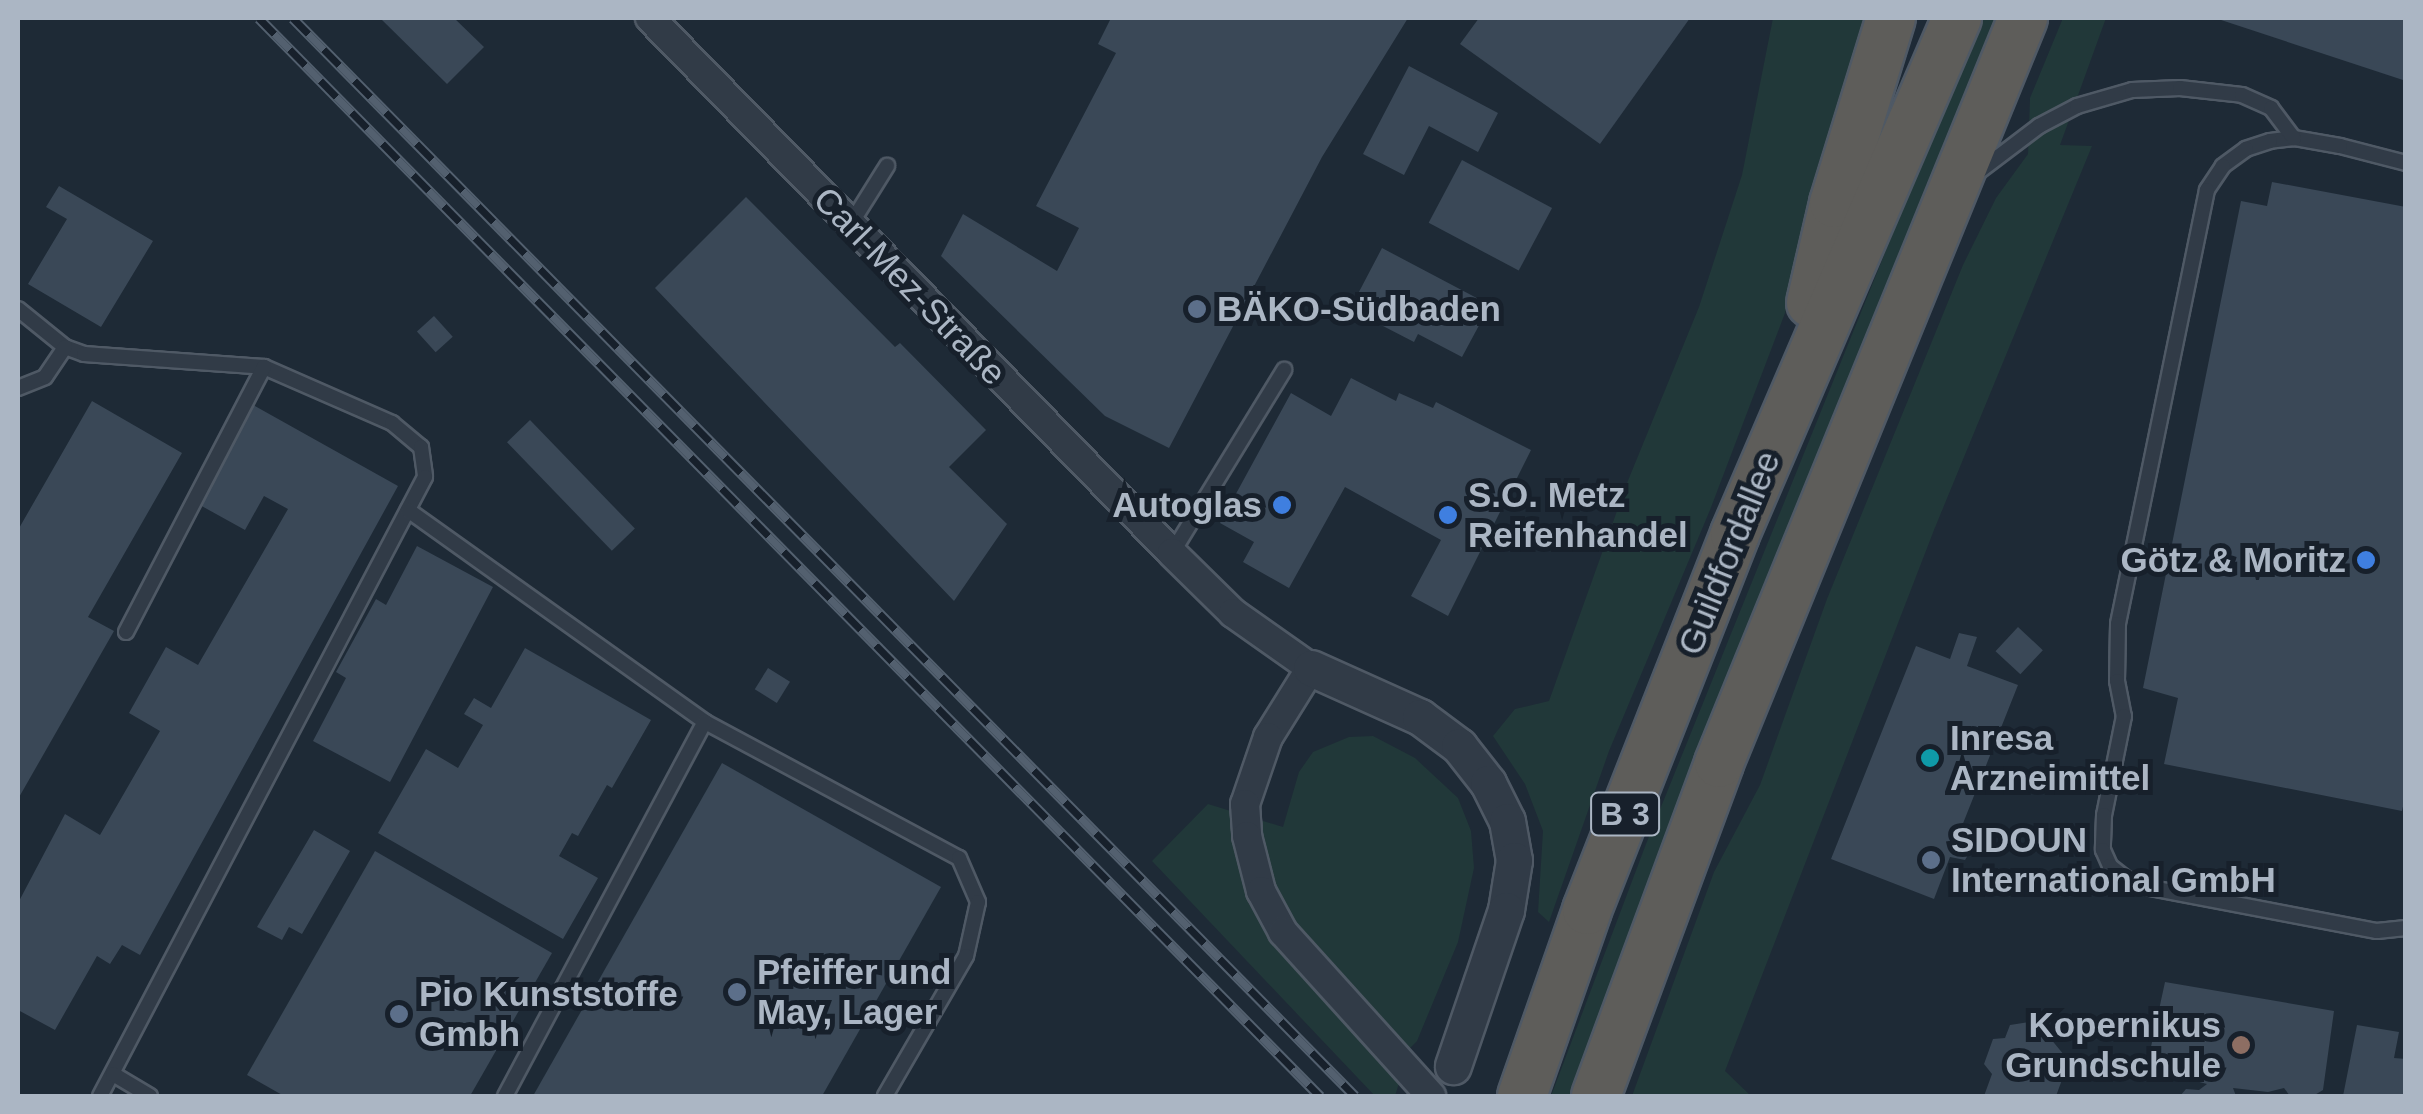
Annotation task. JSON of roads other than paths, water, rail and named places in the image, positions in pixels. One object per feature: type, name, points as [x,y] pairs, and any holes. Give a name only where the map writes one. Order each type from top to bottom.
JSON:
[{"type":"highway","points":[[1783,424],[1834,203],[1891,18]]},
{"type":"highway","name":"Guildfordallee","points":[[1522,1096],[1587,910],[1783,424],[1957,18]]},
{"type":"highway","name":"Guildfordallee","points":[[1596,1096],[1719,763],[2023,18]]},
{"type":"street","name":"Carl-Mez-Straße","points":[[650,18],[1172,553],[1233,612],[1311,668]]},
{"type":"street","points":[[1431,1096],[1283,932],[1261,891],[1247,836],[1245,804],[1255,764],[1311,668],[1420,716],[1459,746],[1488,784],[1507,821],[1514,860],[1506,910],[1453,1066]]},
{"type":"lane","points":[[1951,190],[2039,126],[2077,106],[2132,90],[2180,88],[2242,96],[2271,108],[2294,138]]},
{"type":"lane","points":[[2406,163],[2294,138],[2246,149],[2222,166],[2207,190],[2196,226],[2118,624],[2116,681],[2124,716],[2104,815],[2103,850],[2110,866],[2128,880],[2151,888],[2377,931],[2406,928]]},
{"type":"lane","points":[[850,226],[886,166]]},
{"type":"lane","points":[[18,309],[64,347],[84,354],[264,367],[392,423],[421,447],[425,477],[100,1096]]},
{"type":"lane","points":[[18,388],[45,377],[64,347]]},
{"type":"lane","points":[[126,632],[264,367]]},
{"type":"lane","points":[[1172,553],[1284,370]]},
{"type":"lane","points":[[408,510],[705,722],[958,858],[978,902],[966,956],[884,1096]]},
{"type":"lane","points":[[506,1096],[705,722]]},
{"type":"lane","points":[[113,1074],[150,1096]]},
{"type":"railway","points":[[259,18],[1320,1096]]},
{"type":"railway","points":[[293,18],[1355,1096]]},
{"type":"place","name":"BÄKO-Südbaden","points":[[1197,309]]},
{"type":"place","name":"Autoglas","points":[[1282,505]]},
{"type":"place","name":"S.O. Metz Reifenhandel","points":[[1448,515]]},
{"type":"place","name":"Götz & Moritz","points":[[2366,560]]},
{"type":"place","name":"Inresa Arzneimittel","points":[[1930,758]]},
{"type":"place","name":"SIDOUN International GmbH","points":[[1931,860]]},
{"type":"place","name":"Pfeiffer und May, Lager","points":[[737,992]]},
{"type":"place","name":"Pio Kunststoffe Gmbh","points":[[399,1014]]},
{"type":"place","name":"Kopernikus Grundschule","points":[[2241,1045]]}]
